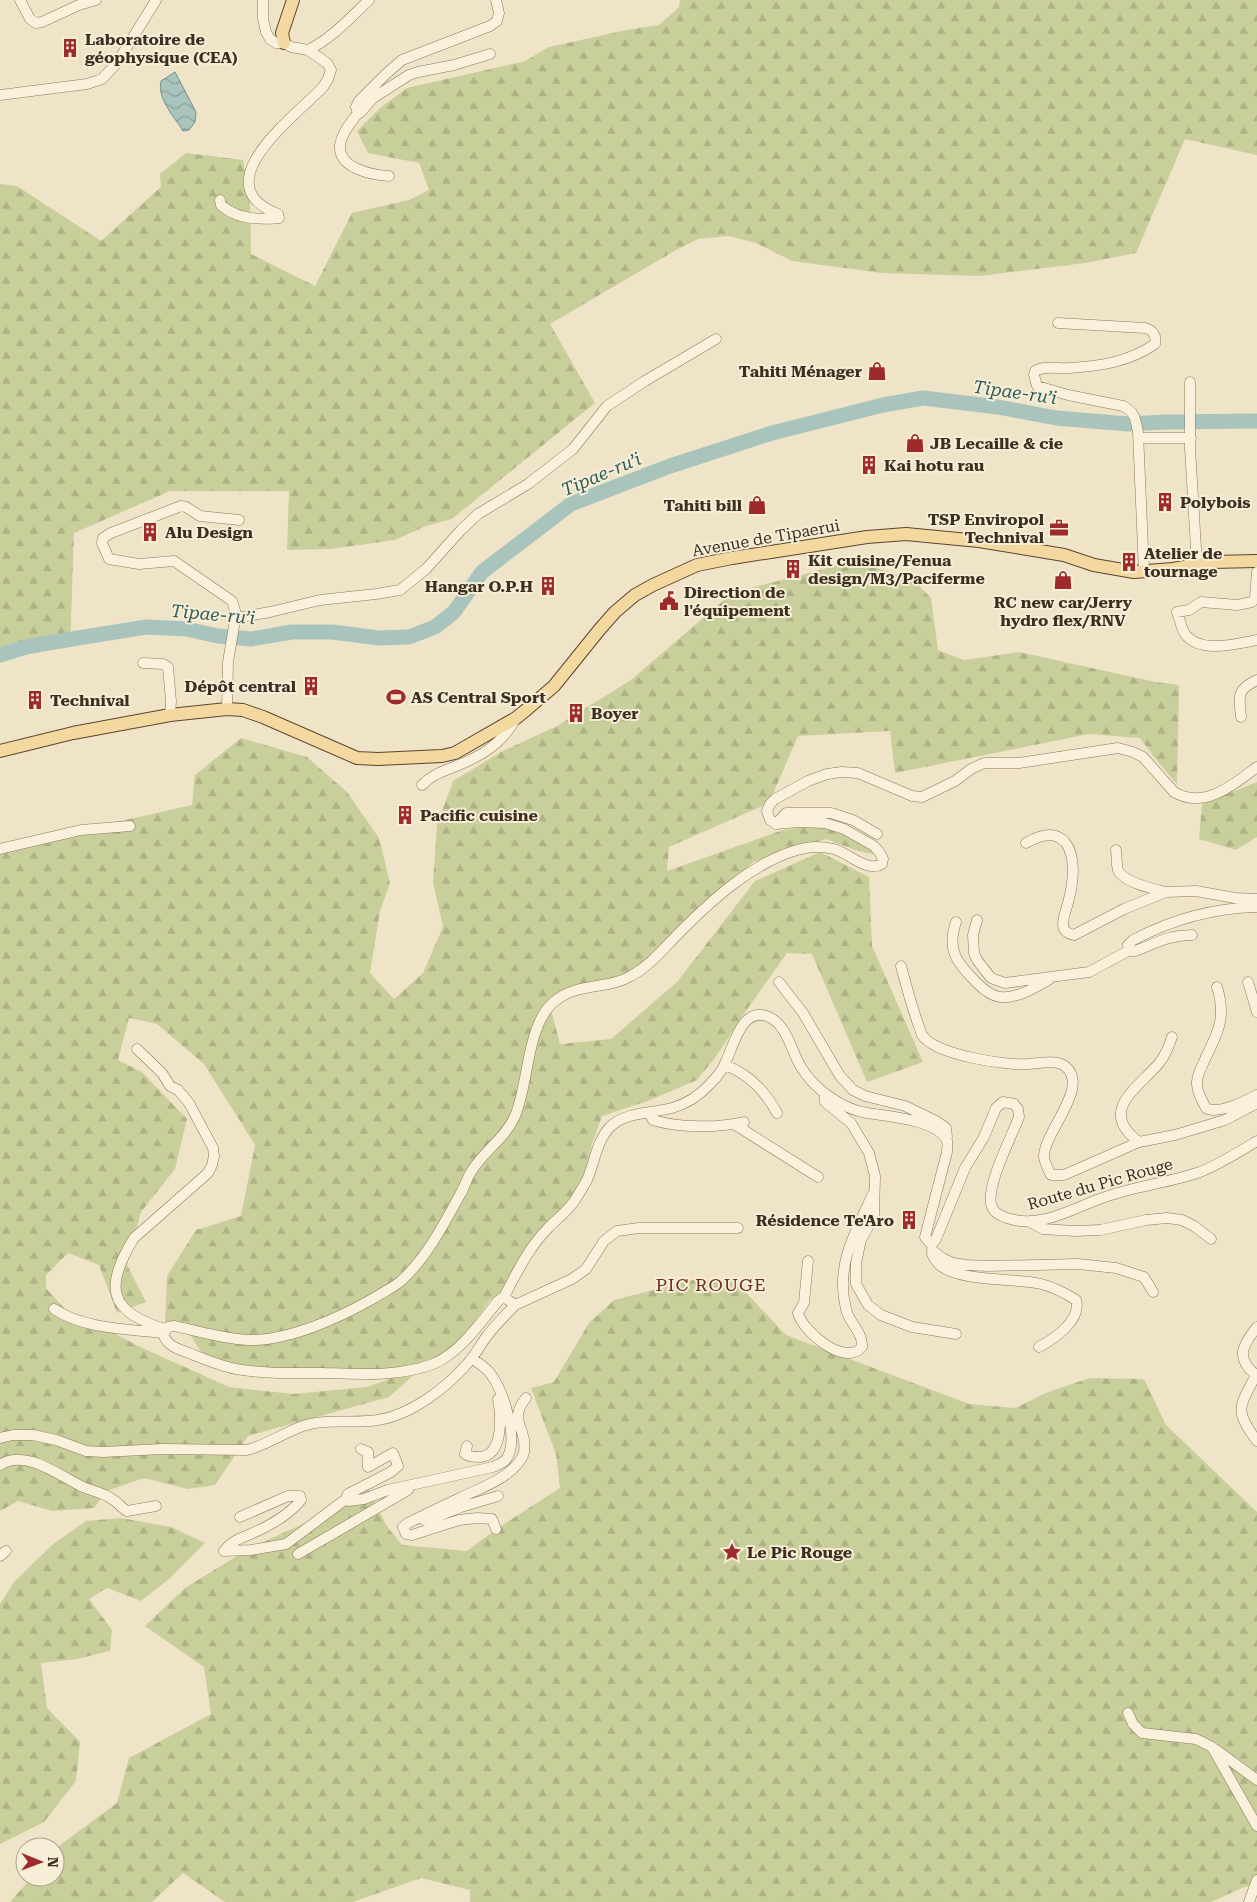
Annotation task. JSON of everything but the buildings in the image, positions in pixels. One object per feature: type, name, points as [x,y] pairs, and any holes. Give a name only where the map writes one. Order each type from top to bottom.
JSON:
[{"type":"main road","points":[[284,43],[282,33],[293,0]]},
{"type":"main road","name":"Avenue de Tipaerui","points":[[0,751],[27,743],[170,715],[227,709],[243,710],[263,716],[357,758],[442,756],[454,753],[516,718],[554,686],[600,629],[635,596],[697,565],[867,537],[906,534],[979,541],[1064,556],[1121,571],[1144,572],[1212,562],[1257,561]]},
{"type":"street","points":[[20,0],[30,19],[36,23],[96,0]]},
{"type":"street","points":[[0,95],[87,84],[102,79],[117,63],[156,0]]},
{"type":"street","points":[[220,200],[221,205],[234,215],[269,219],[279,218],[278,214],[269,211],[255,198],[250,189],[250,172],[254,161],[271,137],[284,122],[314,96],[328,79],[331,70],[328,63],[308,50],[291,48],[284,43],[276,43],[270,39],[263,19],[263,0]]},
{"type":"street","points":[[308,50],[318,45],[369,0]]},
{"type":"street","points":[[356,12],[378,0]]},
{"type":"street","points":[[358,113],[356,107],[359,102],[402,60],[490,26],[497,21],[499,13],[496,0]]},
{"type":"street","points":[[389,176],[374,175],[356,168],[346,162],[341,155],[340,145],[342,137],[358,113],[380,93],[409,75],[454,65],[490,54]]},
{"type":"street","points":[[1058,323],[1145,328],[1153,332],[1156,340],[1155,344],[1126,359],[1113,363],[1070,368],[1044,368],[1035,371],[1034,376],[1037,386],[1068,395],[1124,406],[1131,411],[1138,431],[1144,572]]},
{"type":"street","points":[[235,621],[320,600],[400,590],[426,569],[478,514],[528,484],[573,450],[607,406],[645,381],[716,340]]},
{"type":"street","points":[[1190,382],[1197,565]]},
{"type":"street","points":[[1138,431],[1191,432]]},
{"type":"street","points":[[227,709],[230,643],[236,614],[232,601],[181,564],[174,561],[139,564],[109,559],[102,544],[103,538],[111,533],[181,506],[200,516],[238,520]]},
{"type":"street","points":[[1257,572],[1255,598],[1252,602],[1237,605],[1201,602],[1189,610],[1176,612],[1184,632],[1193,642],[1198,644],[1211,645],[1257,640]]},
{"type":"street","points":[[143,663],[163,664],[168,667],[171,701],[170,715]]},
{"type":"street","points":[[1241,717],[1240,691],[1257,680]]},
{"type":"street","points":[[422,785],[430,776],[472,759],[492,748],[506,735],[516,718]]},
{"type":"street","points":[[54,1310],[62,1315],[98,1326],[164,1331],[174,1326],[217,1336],[250,1340],[280,1335],[330,1321],[354,1310],[402,1280],[435,1238],[463,1191],[471,1171],[504,1135],[516,1115],[526,1066],[536,1035],[546,1011],[552,1003],[568,992],[585,987],[620,982],[632,976],[650,964],[682,930],[748,874],[794,851],[810,847],[822,847],[836,850],[868,866],[877,867],[882,864],[883,859],[874,846],[844,829],[825,823],[798,822],[776,824],[770,820],[767,811],[775,799],[808,782],[827,774],[842,772],[858,773],[912,796],[922,797],[955,781],[971,769],[984,763],[1019,763],[1118,748],[1143,757],[1174,792],[1179,795],[1204,798],[1214,795],[1257,767]]},
{"type":"street","points":[[776,824],[786,813],[831,813],[853,820],[878,834]]},
{"type":"street","points":[[0,848],[81,830],[130,826]]},
{"type":"street","points":[[1026,843],[1039,836],[1056,836],[1062,839],[1070,849],[1073,871],[1064,920],[1064,929],[1068,934],[1074,935],[1124,909],[1166,892]]},
{"type":"street","points":[[1116,850],[1118,869],[1122,877],[1148,888],[1166,892],[1196,891],[1235,898],[1257,899]]},
{"type":"street","points":[[1130,950],[1128,946],[1130,942],[1175,922],[1205,912],[1257,907]]},
{"type":"street","points":[[977,920],[972,935],[974,953],[977,960],[991,978],[1006,983],[1089,972],[1130,950],[1135,951],[1175,935],[1192,935]]},
{"type":"street","points":[[956,922],[952,941],[956,959],[961,967],[985,991],[1000,997],[1020,994],[1033,990],[1053,977]]},
{"type":"street","points":[[901,966],[922,1036],[945,1051],[989,1062],[1024,1065],[1061,1063],[1067,1068],[1072,1075],[1071,1095],[1058,1119],[1044,1155],[1051,1175],[1064,1175],[1078,1167],[1139,1142],[1175,1135],[1225,1120],[1257,1103]]},
{"type":"street","points":[[779,982],[803,1013],[840,1076],[853,1090],[865,1096],[905,1106],[946,1128],[947,1152],[925,1237],[931,1247],[942,1258],[953,1263],[966,1265],[1078,1264],[1116,1268],[1144,1277],[1153,1292]]},
{"type":"street","points":[[1248,982],[1257,1012]]},
{"type":"street","points":[[1217,987],[1221,999],[1222,1014],[1197,1081],[1201,1099],[1206,1108],[1212,1110],[1238,1103],[1257,1095]]},
{"type":"street","points":[[164,1331],[165,1339],[173,1346],[198,1357],[234,1369],[272,1373],[374,1374],[422,1367],[441,1360],[465,1339],[504,1297],[534,1244],[549,1226],[567,1211],[575,1201],[587,1180],[602,1136],[613,1124],[631,1116],[673,1108],[687,1102],[710,1085],[724,1065],[744,1023],[760,1015],[769,1017],[777,1022],[786,1033],[801,1068],[824,1093],[855,1111],[919,1121],[943,1135],[947,1142]]},
{"type":"street","points":[[1139,1142],[1122,1122],[1122,1106],[1127,1096],[1160,1062],[1168,1049],[1172,1037]]},
{"type":"street","points":[[138,1049],[162,1073],[170,1086],[178,1090],[189,1103],[213,1148],[214,1156],[208,1173],[134,1238],[116,1279],[116,1293],[121,1306],[142,1320],[164,1331]]},
{"type":"street","points":[[724,1065],[736,1069],[758,1086],[777,1113]]},
{"type":"street","points":[[824,1093],[825,1102],[851,1123],[869,1153],[875,1176],[874,1216],[861,1240],[856,1263],[856,1284],[868,1305],[881,1315],[912,1327],[956,1334]]},
{"type":"street","name":"Route du Pic Rouge","points":[[931,1247],[965,1168],[984,1137],[996,1108],[1003,1102],[1014,1104],[1018,1109],[1019,1117],[996,1173],[991,1195],[991,1205],[997,1214],[1016,1221],[1030,1222],[1073,1211],[1106,1196],[1200,1172],[1222,1162],[1257,1141]]},
{"type":"street","points":[[649,1112],[653,1120],[660,1122],[701,1126],[739,1123],[818,1177]]},
{"type":"street","points":[[808,1261],[804,1303],[798,1313],[800,1319],[814,1336],[826,1344],[848,1353],[855,1353],[862,1347],[863,1341],[862,1336],[846,1311],[842,1280],[851,1242],[874,1191]]},
{"type":"street","points":[[1030,1222],[1043,1229],[1075,1231],[1100,1230],[1146,1220],[1167,1218],[1182,1220],[1194,1226],[1211,1239]]},
{"type":"street","points":[[0,1438],[13,1434],[33,1435],[86,1450],[103,1452],[162,1449],[247,1450],[304,1426],[329,1422],[379,1420],[408,1410],[443,1386],[472,1358],[488,1334],[515,1305],[572,1279],[586,1269],[604,1241],[617,1231],[649,1228],[738,1228]]},
{"type":"street","points":[[931,1247],[934,1257],[942,1267],[960,1274],[1040,1284],[1060,1290],[1076,1300],[1078,1305],[1076,1312],[1064,1330],[1055,1339],[1039,1347]]},
{"type":"street","points":[[504,1297],[515,1305]]},
{"type":"street","points":[[1257,1327],[1244,1349],[1242,1358],[1246,1367],[1256,1374],[1240,1405],[1245,1423],[1257,1440]]},
{"type":"street","points":[[346,1499],[348,1501],[364,1499],[388,1490],[442,1477],[474,1472],[502,1463],[508,1457],[512,1437],[502,1397],[491,1374],[472,1358]]},
{"type":"street","points":[[467,1446],[465,1454],[474,1457],[487,1455],[495,1449],[499,1429],[499,1403],[496,1385]]},
{"type":"street","points":[[496,1529],[492,1519],[477,1518],[459,1520],[412,1535],[406,1534],[403,1527],[492,1483],[508,1472],[522,1456],[525,1445],[517,1413],[520,1405],[526,1398]]},
{"type":"street","points":[[509,1422],[516,1434],[518,1456],[522,1456]]},
{"type":"street","points":[[240,1517],[288,1496],[300,1496],[301,1500],[296,1507],[282,1518],[269,1526],[230,1542],[224,1551],[251,1550],[286,1544],[346,1499],[348,1494],[391,1472],[398,1466],[393,1453],[368,1467],[368,1452],[361,1449]]},
{"type":"street","points":[[0,1465],[6,1461],[17,1459],[31,1462],[110,1498],[127,1511],[156,1506]]},
{"type":"street","points":[[298,1554],[415,1485]]},
{"type":"street","points":[[420,1517],[426,1521],[461,1507],[498,1496]]},
{"type":"street","points":[[1128,1712],[1133,1724],[1142,1733],[1196,1740],[1212,1747],[1257,1780]]},
{"type":"street","points":[[1212,1747],[1257,1826]]},
{"type":"street","points":[[1250,1902],[1257,1880]]},
{"type":"green space","points":[[680,0],[1257,0],[1257,155],[1185,139],[1136,253],[1085,263],[979,276],[882,273],[792,261],[756,243],[729,236],[698,239],[550,324],[595,403],[452,519],[426,526],[395,540],[331,549],[287,550],[289,491],[170,491],[74,533],[70,647],[0,659],[0,184],[17,186],[101,241],[161,187],[160,174],[186,153],[243,160],[250,201],[251,254],[315,286],[352,213],[409,200],[429,190],[419,163],[368,153],[357,131],[380,108],[407,88],[525,61],[549,47],[626,30],[659,25],[679,7]]},
{"type":"green space","points":[[854,561],[912,579],[931,598],[938,650],[964,660],[1019,652],[1155,682],[1179,685],[1177,784],[1140,738],[1089,734],[895,773],[890,731],[798,736],[769,803],[669,847],[667,871],[783,830],[822,824],[853,834],[878,855],[858,851],[826,839],[753,862],[667,946],[615,983],[560,996],[550,1006],[560,1044],[611,1039],[677,982],[755,881],[820,852],[869,877],[872,946],[923,1062],[867,1082],[812,954],[787,953],[717,1055],[697,1080],[648,1101],[602,1116],[592,1144],[583,1180],[514,1274],[498,1295],[490,1300],[459,1343],[432,1365],[374,1373],[319,1372],[208,1363],[187,1330],[170,1328],[164,1346],[167,1276],[196,1230],[241,1216],[255,1145],[204,1064],[157,1024],[129,1018],[118,1060],[142,1072],[187,1119],[175,1169],[141,1212],[127,1265],[146,1302],[117,1313],[99,1265],[68,1253],[46,1275],[46,1288],[72,1317],[110,1331],[138,1346],[229,1387],[293,1394],[367,1387],[423,1367],[389,1397],[248,1436],[215,1485],[188,1489],[144,1478],[107,1491],[94,1508],[52,1511],[18,1501],[0,1511],[0,852],[46,838],[192,805],[195,775],[241,738],[307,757],[347,792],[379,838],[390,883],[380,911],[370,973],[394,999],[423,973],[443,927],[433,882],[437,825],[453,781],[501,752],[557,726],[631,680],[732,593]]},
{"type":"green space","points":[[1257,782],[1257,837],[1236,850],[1199,839],[1202,804]]},
{"type":"green space","points":[[693,1280],[735,1281],[786,1335],[969,1404],[1015,1408],[1048,1392],[1090,1378],[1144,1379],[1166,1425],[1257,1512],[1257,1884],[1244,1887],[1211,1902],[470,1902],[470,1890],[421,1878],[353,1902],[225,1902],[183,1873],[152,1902],[10,1902],[23,1887],[65,1887],[65,1841],[117,1803],[129,1758],[211,1714],[204,1667],[145,1626],[185,1588],[250,1548],[322,1515],[367,1486],[386,1525],[402,1545],[467,1551],[495,1530],[560,1488],[556,1454],[531,1388],[554,1382],[589,1323],[614,1300]]},
{"type":"green space","points":[[121,1518],[171,1527],[205,1543],[169,1579],[141,1601],[107,1588],[89,1599],[112,1630],[110,1651],[77,1659],[41,1663],[47,1708],[80,1742],[76,1781],[44,1822],[0,1844],[0,1604],[14,1582],[52,1545],[86,1521]]},
{"type":"water","points":[[175,72],[196,112],[195,122],[189,130],[183,131],[161,94],[161,81]]},
{"type":"waterway","name":"Tipae-ru’i","points":[[0,655],[29,646],[146,627],[186,629],[218,636],[251,639],[292,632],[332,632],[379,638],[409,637],[435,627],[454,612],[482,572],[571,504],[670,466],[772,433],[883,405],[923,398],[998,407],[1056,418],[1128,424],[1257,421]]},
{"type":"place","name":"Laboratoire de géophysique (CEA)","points":[[70,48]]},
{"type":"place","name":"Tahiti Ménager","points":[[877,371]]},
{"type":"place","name":"JB Lecaille & cie","points":[[915,443]]},
{"type":"place","name":"Kai hotu rau","points":[[869,465]]},
{"type":"place","name":"Polybois","points":[[1165,502]]},
{"type":"place","name":"Tahiti bill","points":[[757,505]]},
{"type":"place","name":"TSP Enviropol Technival","points":[[1059,528]]},
{"type":"place","name":"Alu Design","points":[[150,532]]},
{"type":"place","name":"Atelier de tournage","points":[[1129,562]]},
{"type":"place","name":"Kit cuisine/Fenua design/M3/Paciferme","points":[[793,569]]},
{"type":"place","name":"RC new car/Jerry hydro flex/RNV","points":[[1063,580]]},
{"type":"place","name":"Hangar O.P.H","points":[[548,586]]},
{"type":"place","name":"Direction de l'équipement","points":[[669,601]]},
{"type":"place","name":"Dépôt central","points":[[311,686]]},
{"type":"place","name":"AS Central Sport","points":[[396,697]]},
{"type":"place","name":"Technival","points":[[35,700]]},
{"type":"place","name":"Boyer","points":[[576,713]]},
{"type":"place","name":"Pacific cuisine","points":[[405,815]]},
{"type":"place","name":"Résidence Te'Aro","points":[[909,1220]]},
{"type":"place","name":"Le Pic Rouge","points":[[732,1552]]},
{"type":"district","name":"PIC ROUGE","points":[[711,1284]]}]
